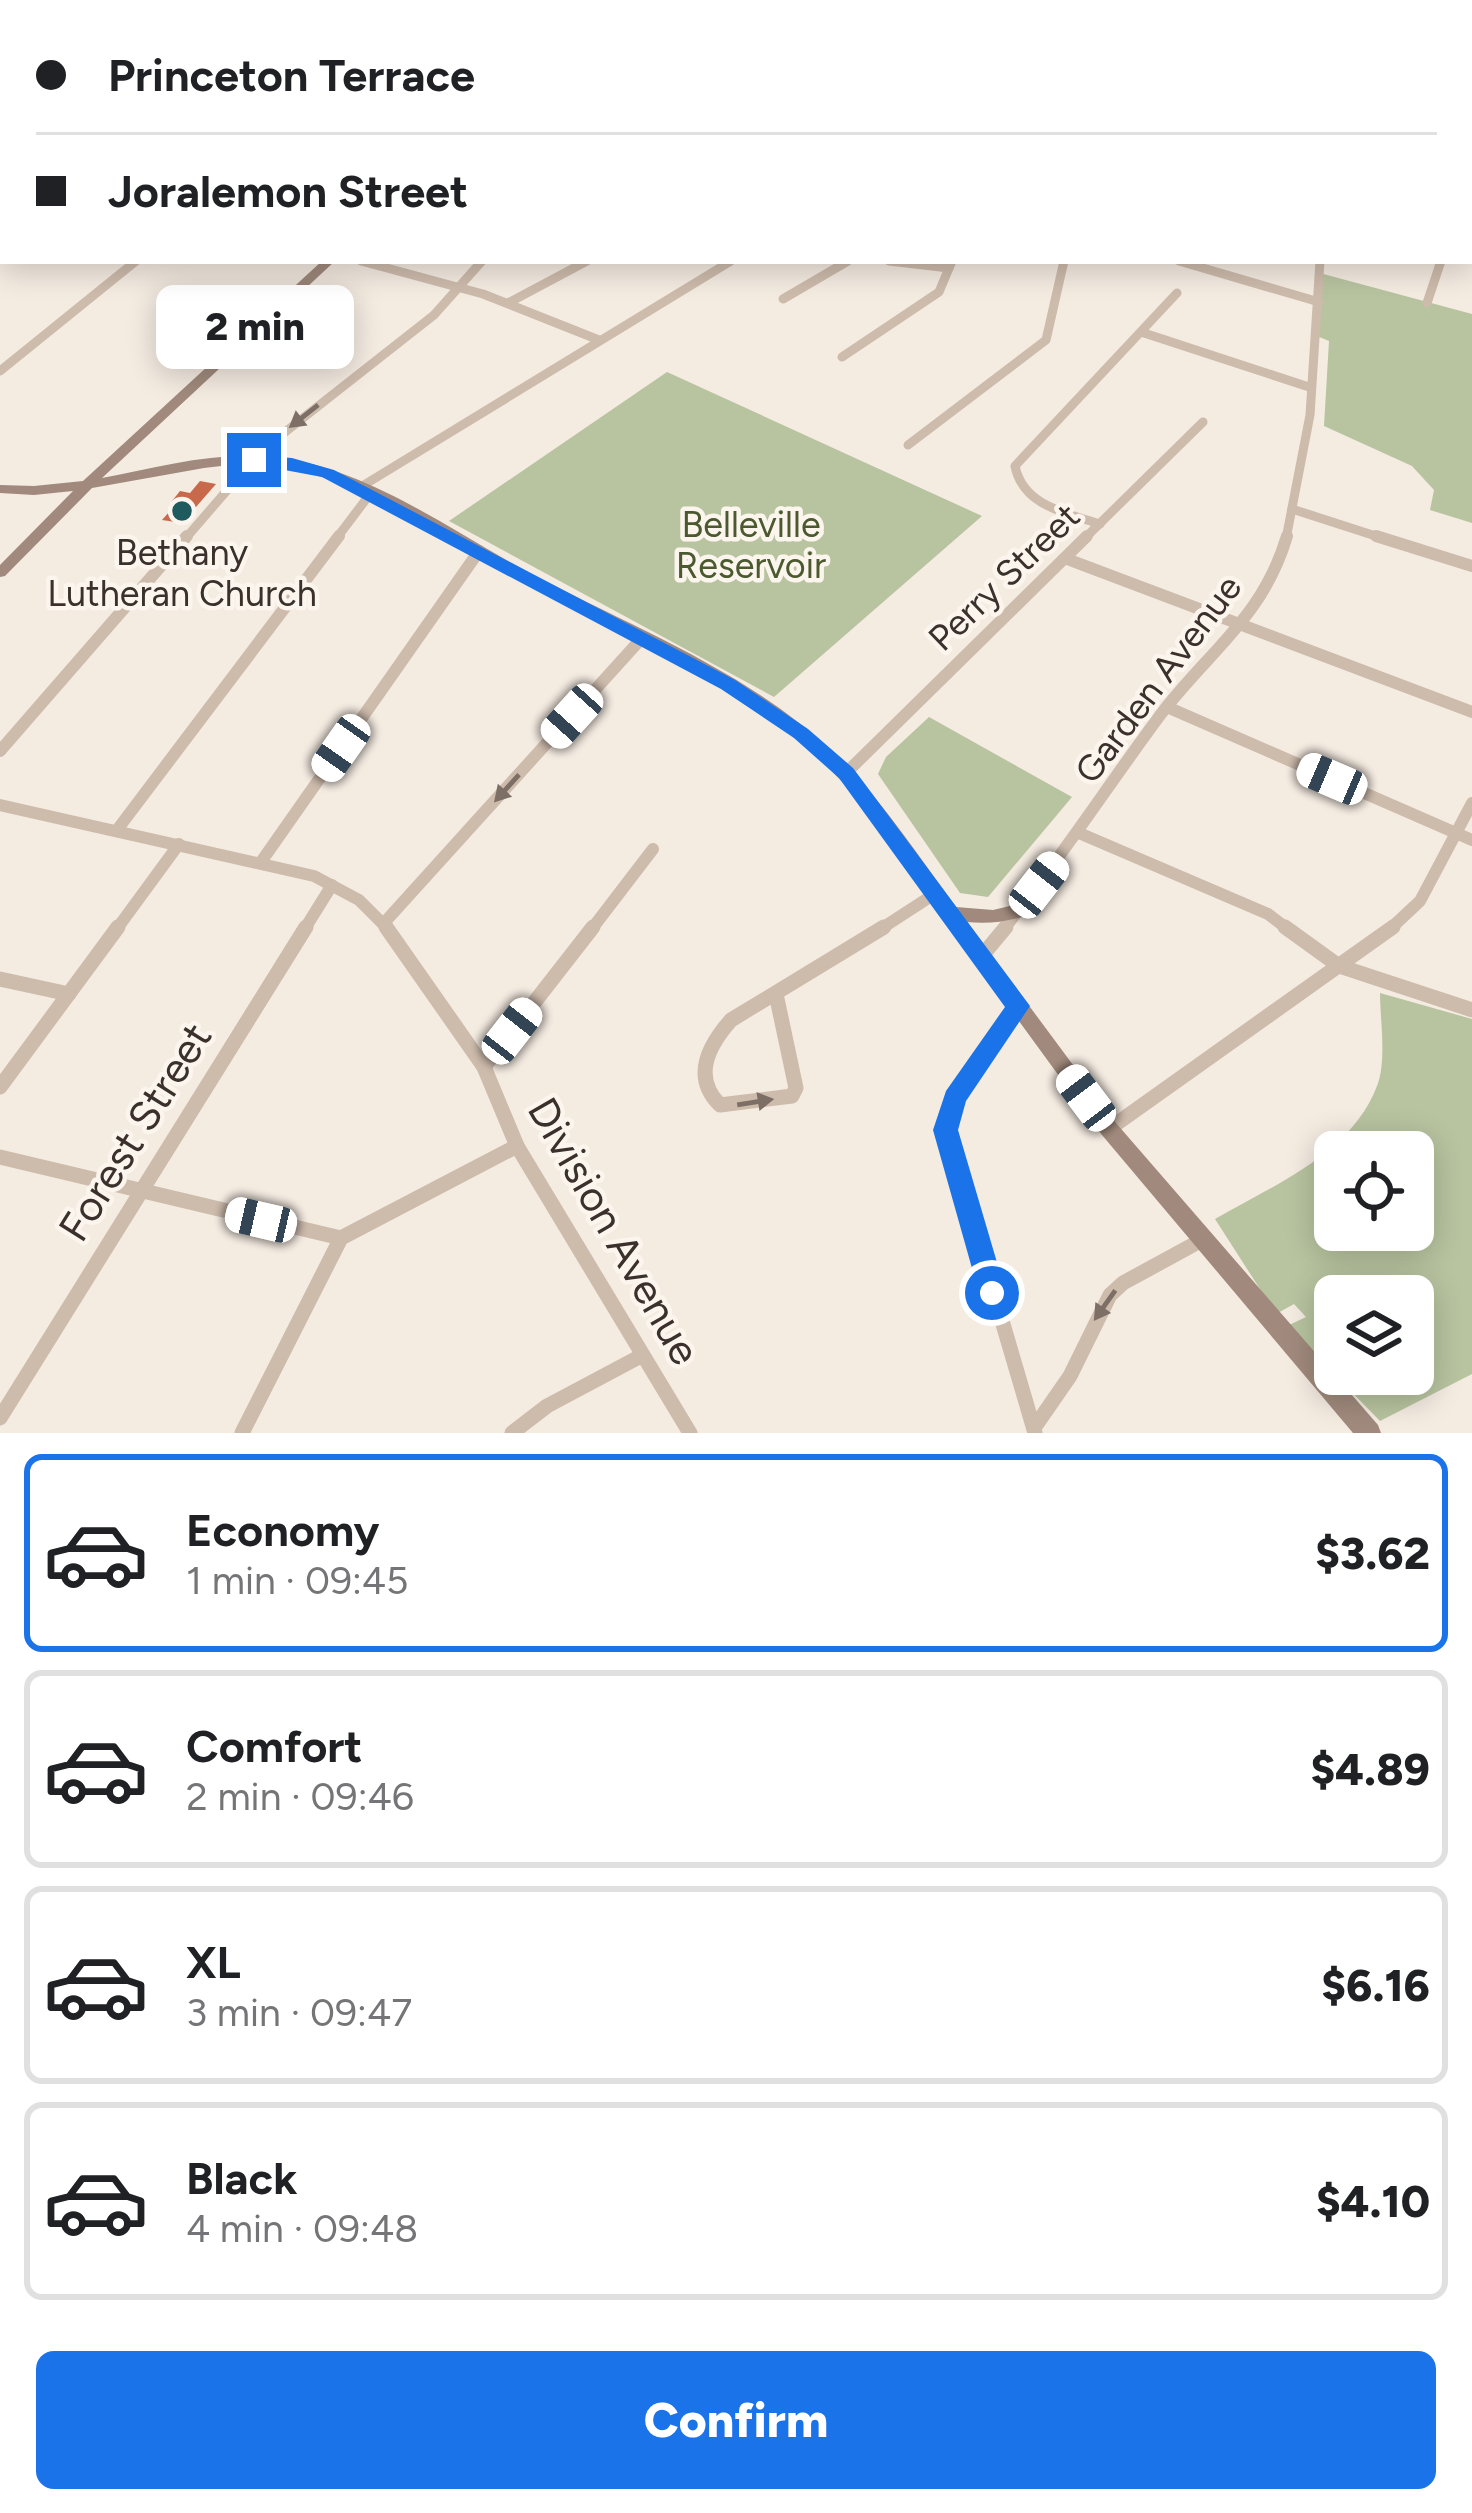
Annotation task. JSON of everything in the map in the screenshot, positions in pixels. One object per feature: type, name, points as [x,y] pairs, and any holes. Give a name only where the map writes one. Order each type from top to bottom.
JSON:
[{"type":"street","points":[[0,371],[132,264]]},
{"type":"street","points":[[0,573],[87,485],[326,264]]},
{"type":"street","points":[[373,264],[508,303],[599,340]]},
{"type":"street","points":[[0,752],[254,460],[434,315],[479,264]]},
{"type":"street","points":[[508,303],[581,264]]},
{"type":"street","points":[[117,830],[364,491],[726,264]]},
{"type":"street","points":[[783,299],[843,264]]},
{"type":"street","points":[[908,445],[1046,340],[1063,264]]},
{"type":"street","points":[[1189,264],[1319,302]]},
{"type":"street","name":"Garden Avenue","points":[[981,957],[1079,832],[1166,707],[1239,625],[1277,571],[1310,424],[1309,387],[1321,322],[1320,264]]},
{"type":"street","points":[[1427,303],[1440,264]]},
{"type":"street","points":[[842,357],[939,292],[951,265]]},
{"type":"street","points":[[1100,524],[1035,499],[1013,470],[1178,293]]},
{"type":"street","points":[[1141,332],[1309,387]]},
{"type":"street","name":"Perry Street","points":[[846,773],[1203,422]]},
{"type":"street","points":[[0,489],[87,485],[254,460],[305,466],[479,550],[763,707],[846,773],[1109,1129],[1200,1241],[1369,1433]]},
{"type":"street","points":[[1292,509],[1472,566]]},
{"type":"street","points":[[261,862],[479,550]]},
{"type":"street","points":[[1067,559],[1472,712]]},
{"type":"street","points":[[385,923],[641,639]]},
{"type":"street","points":[[1166,707],[1472,840]]},
{"type":"street","points":[[1109,1129],[1411,912],[1472,803]]},
{"type":"street","name":"Division Avenue","points":[[0,805],[261,862],[332,885],[385,923],[484,1067],[517,1146],[690,1433]]},
{"type":"street","points":[[1079,832],[1268,914],[1339,966],[1472,1010]]},
{"type":"street","points":[[0,1087],[179,844]]},
{"type":"street","points":[[484,1067],[652,849]]},
{"type":"street","name":"Forest Street","points":[[0,1418],[332,885]]},
{"type":"street","points":[[776,994],[796,1088],[792,1096],[720,1105],[710,1098],[703,1059],[743,1008],[776,994],[935,893]]},
{"type":"street","points":[[951,914],[994,917],[1018,910]]},
{"type":"street","points":[[0,979],[69,994]]},
{"type":"street","points":[[1018,1006],[955,1098],[946,1130],[1035,1431]]},
{"type":"street","points":[[242,1433],[341,1238],[517,1146]]},
{"type":"street","points":[[0,1157],[341,1238]]},
{"type":"street","points":[[1035,1431],[1070,1376],[1110,1295],[1123,1283],[1200,1241]]},
{"type":"street","points":[[512,1433],[547,1406],[641,1356]]},
{"type":"green space","points":[[1316,272],[1472,314],[1472,523],[1430,510],[1434,490],[1412,466],[1324,426],[1329,341],[1312,334]]},
{"type":"green space","name":"Belleville Reservoir","points":[[667,372],[982,516],[774,697],[449,521]]},
{"type":"green space","points":[[929,717],[1072,797],[988,897],[960,893],[878,774],[886,757]]},
{"type":"green space","points":[[1380,993],[1472,1019],[1472,1374],[1434,1393],[1434,1275],[1314,1275],[1314,1354],[1287,1326],[1306,1317],[1294,1304],[1276,1314],[1215,1219],[1314,1161],[1314,1251],[1434,1251],[1434,1131],[1349,1131],[1377,1086],[1382,1052]]},
{"type":"green space","points":[[1355,1395],[1431,1395],[1380,1421]]},
{"type":"building","name":"Bethany Lutheran Church","points":[[200,481],[216,484],[182,523],[162,520],[178,502],[172,501],[180,491],[190,493]]},
{"type":"place","name":"Bethany Lutheran Church","points":[[182,511]]},
{"type":"route","points":[[254,460],[292,463],[328,474],[479,550],[728,685],[801,733],[846,773],[1018,1006],[955,1098],[946,1130],[992,1293]]}]
